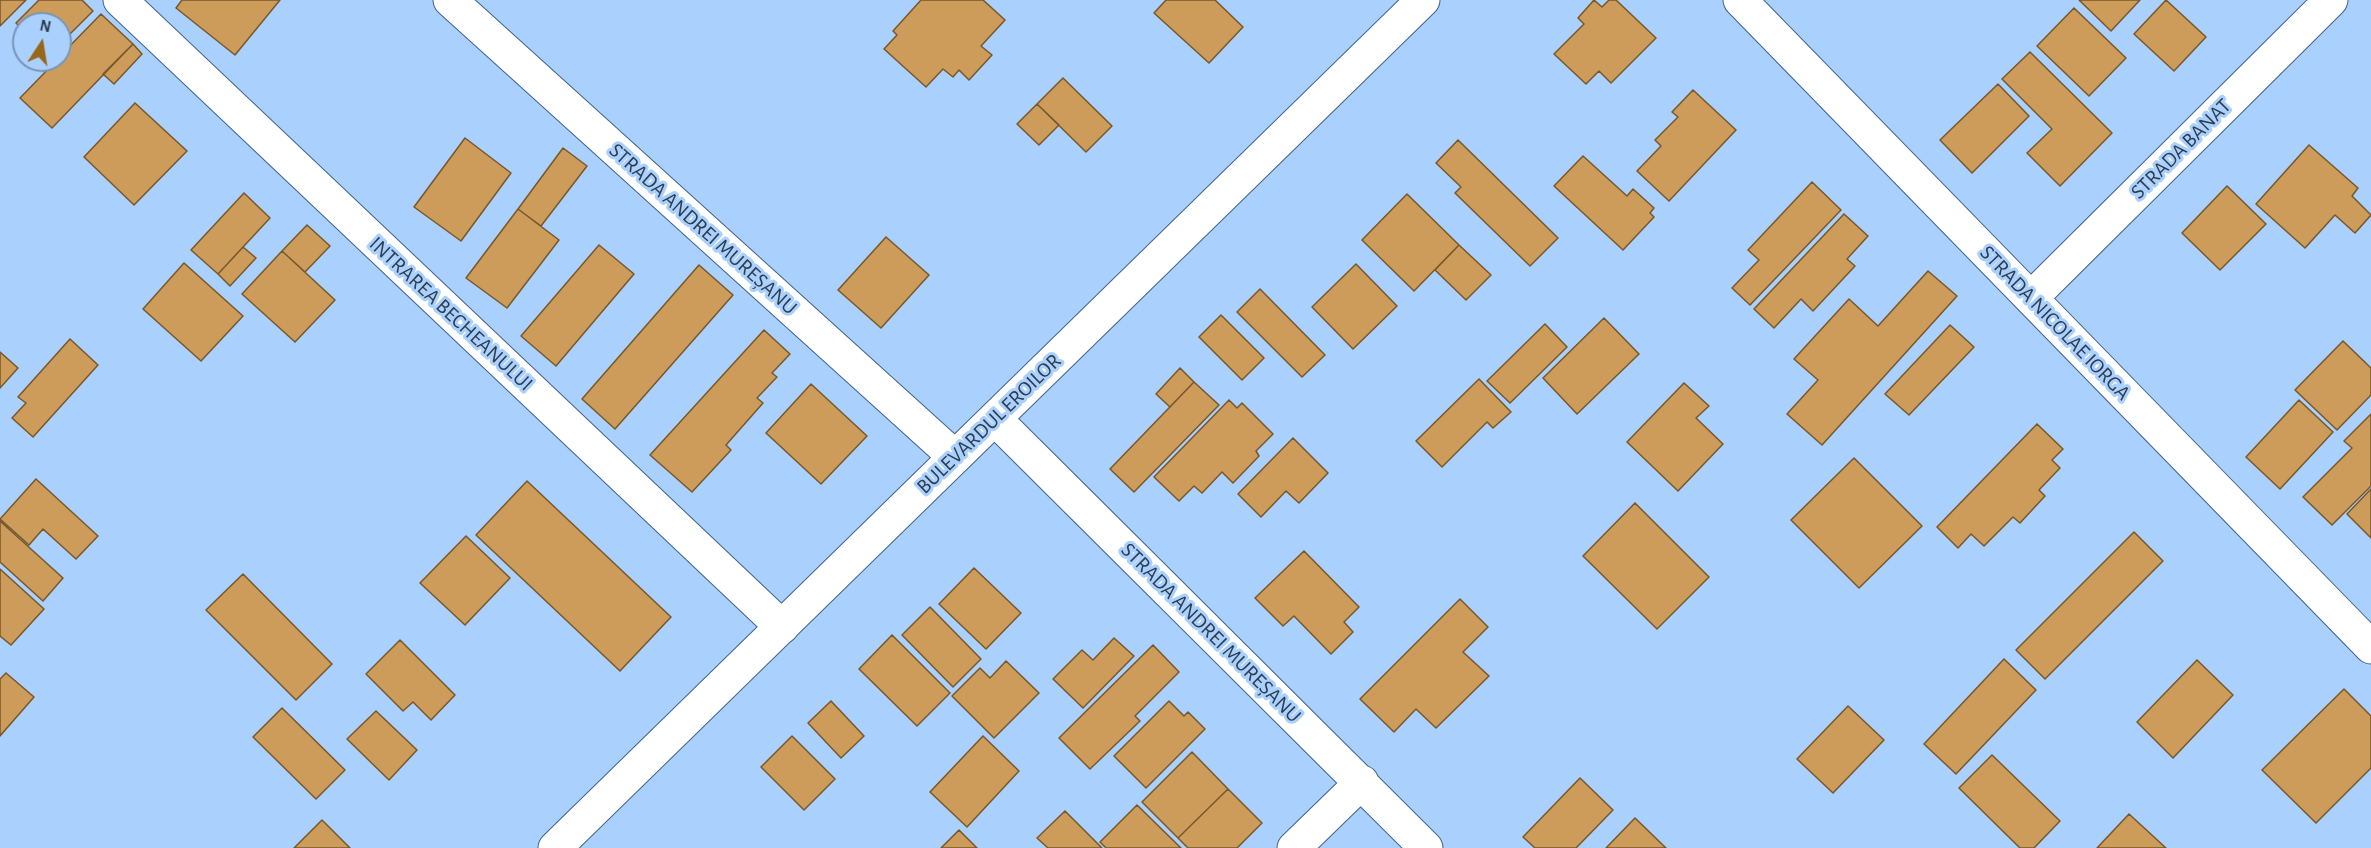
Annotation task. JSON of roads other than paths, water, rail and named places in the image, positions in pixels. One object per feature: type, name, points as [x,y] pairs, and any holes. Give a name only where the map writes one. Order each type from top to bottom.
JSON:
[{"type":"street","name":"INTRAREA BECHEANULUI","points":[[120,0],[782,627]]},
{"type":"street","name":"STRADA ANDREI MUREȘANU","points":[[450,0],[955,457]]},
{"type":"street","name":"BULEVARDUL EROILOR","points":[[555,848],[1423,0]]},
{"type":"street","name":"STRADA NICOLAE IORGA","points":[[1740,0],[2371,647]]},
{"type":"street","name":"STRADA BANAT","points":[[2031,298],[2331,0]]},
{"type":"street","name":"STRADA ANDREI MUREȘANU","points":[[995,419],[1426,848]]},
{"type":"street","points":[[1294,848],[1362,782]]}]
